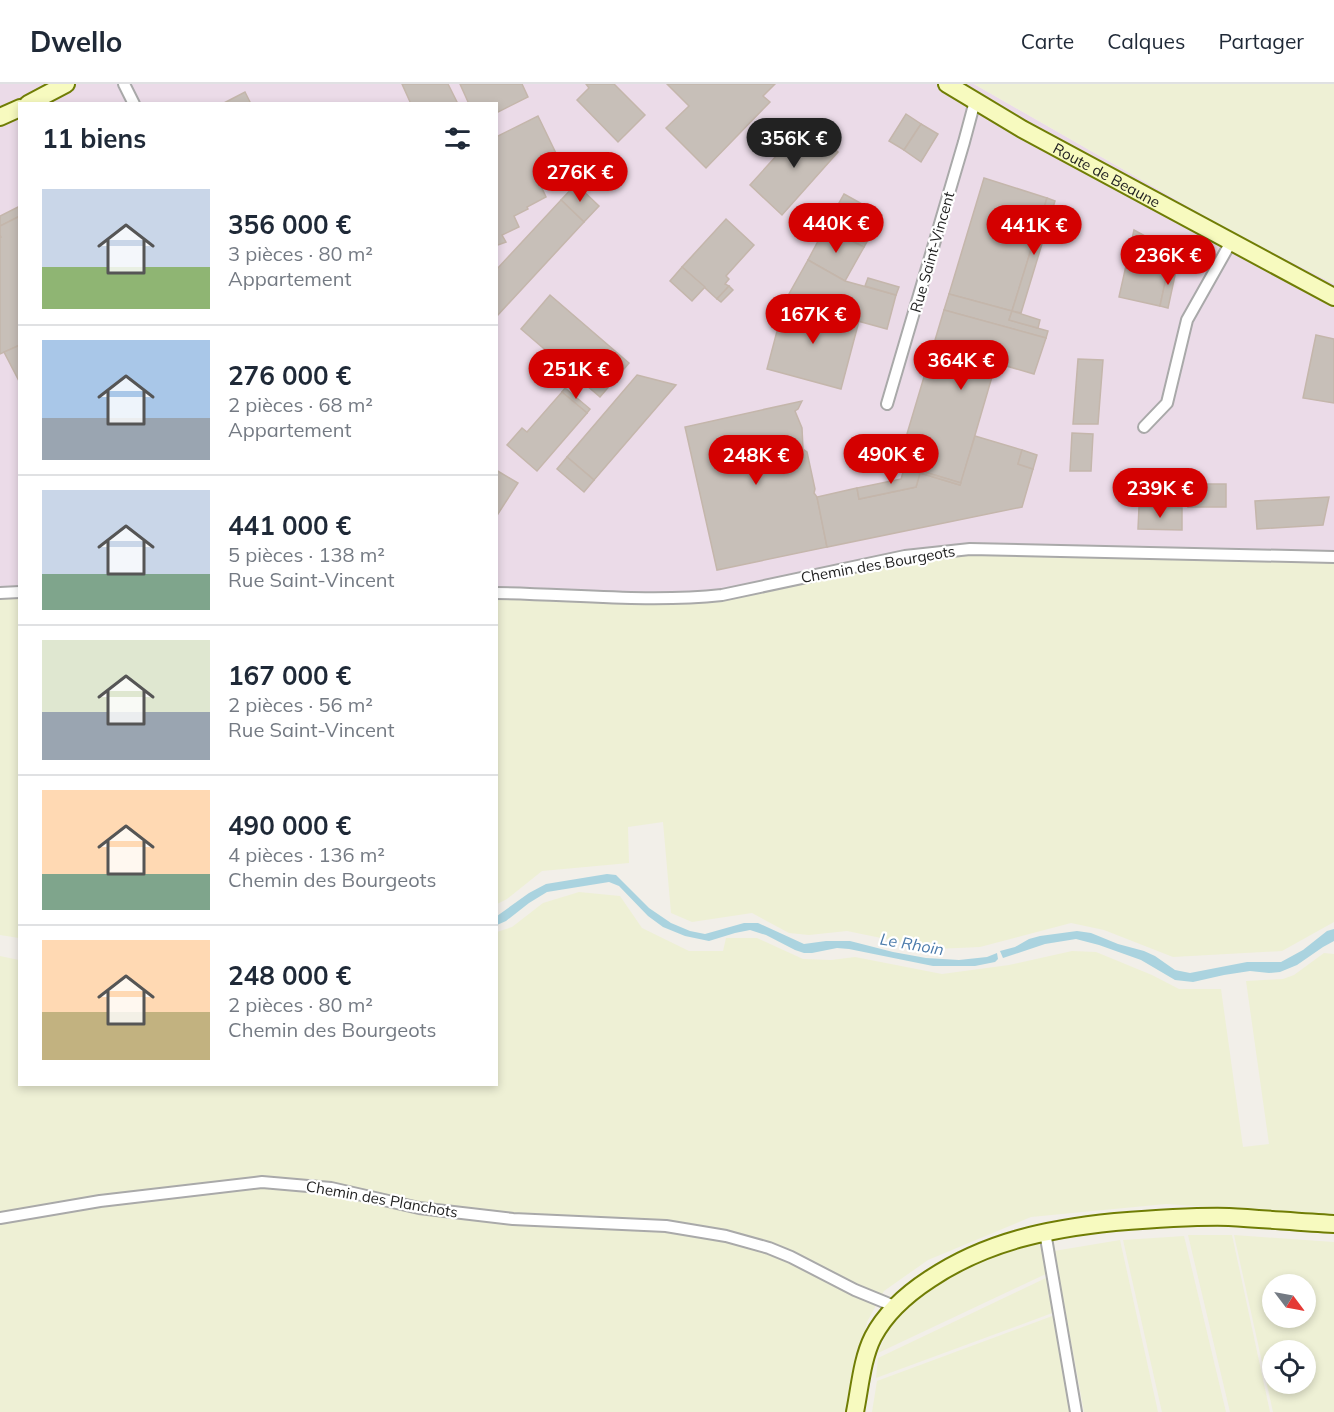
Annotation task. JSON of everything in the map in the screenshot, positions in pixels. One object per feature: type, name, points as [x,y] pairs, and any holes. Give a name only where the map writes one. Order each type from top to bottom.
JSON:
[{"type":"street","points":[[32,102],[66,84]]},
{"type":"street","points":[[124,84],[133,102]]},
{"type":"street","name":"Route de Beaune","points":[[947,84],[1022,129],[1334,297]]},
{"type":"street","name":"Rue Saint-Vincent","points":[[887,404],[975,101]]},
{"type":"street","points":[[0,117],[18,109]]},
{"type":"street","points":[[1144,427],[1167,404],[1187,320],[1231,242]]},
{"type":"street","name":"Chemin des Bourgeots","points":[[498,593],[648,598],[722,595],[905,556],[970,549],[1334,557]]},
{"type":"street","points":[[0,593],[18,592]]},
{"type":"street","name":"Chemin des Planchots","points":[[0,1218],[100,1201],[262,1182],[331,1188],[419,1208],[513,1219],[666,1226],[726,1236],[784,1254],[855,1290],[894,1306]]},
{"type":"street","points":[[855,1412],[869,1346],[894,1306],[941,1271],[993,1246],[1045,1232],[1159,1218],[1228,1217],[1334,1224]]},
{"type":"street","points":[[1045,1232],[1076,1412]]},
{"type":"shaded area","points":[[0,84],[974,84],[1229,230],[1334,284],[1334,561],[911,561],[716,601],[687,603],[498,599],[498,102],[18,102],[18,598],[0,599]]},
{"type":"green space","points":[[974,84],[1334,84],[1334,284],[1229,230]]},
{"type":"green space","points":[[985,549],[1334,561],[1334,922],[1282,951],[1173,957],[1104,930],[1071,923],[980,947],[935,949],[847,931],[809,935],[789,933],[752,913],[692,922],[671,913],[663,822],[628,827],[629,863],[542,871],[498,904],[498,599],[687,603],[716,601],[911,561]]},
{"type":"green space","points":[[18,598],[18,938],[0,935],[0,599]]},
{"type":"green space","points":[[579,892],[620,896],[642,928],[689,951],[723,951],[726,938],[757,938],[803,959],[831,960],[855,957],[942,974],[1009,965],[1072,951],[1096,952],[1179,989],[1221,989],[1243,1147],[1269,1144],[1246,981],[1283,979],[1294,975],[1324,953],[1334,954],[1334,1216],[1166,1204],[1031,1217],[928,1260],[884,1291],[867,1322],[848,1412],[0,1412],[0,956],[18,960],[18,1086],[498,1086],[498,932],[512,927],[543,903]]},
{"type":"green space","points":[[1188,1235],[1232,1235],[1262,1375],[1262,1394],[1266,1394],[1270,1412],[1230,1412]]},
{"type":"green space","points":[[1234,1235],[1334,1242],[1334,1412],[1273,1412],[1269,1394],[1316,1394],[1316,1340],[1262,1340],[1262,1362]]},
{"type":"green space","points":[[1184,1236],[1226,1412],[1162,1412],[1123,1240]]},
{"type":"green space","points":[[1120,1240],[1158,1412],[1084,1412],[1054,1251]]},
{"type":"green space","points":[[1039,1241],[1048,1273],[878,1353],[889,1328],[919,1296],[959,1270]]},
{"type":"green space","points":[[1048,1277],[1055,1312],[876,1378],[878,1358]]},
{"type":"green space","points":[[1055,1315],[1071,1412],[872,1412],[877,1381]]},
{"type":"water","points":[[607,874],[616,875],[649,908],[671,923],[705,934],[744,923],[758,923],[804,944],[850,941],[926,958],[959,960],[987,957],[997,953],[998,959],[995,962],[975,966],[933,966],[849,949],[837,948],[804,953],[750,930],[709,941],[685,936],[663,927],[648,916],[619,886],[609,882],[547,892],[498,925],[498,915],[546,884]]},
{"type":"water","points":[[1334,929],[1334,941],[1297,965],[1280,972],[1250,971],[1193,982],[1175,980],[1141,960],[1076,939],[1045,944],[1003,958],[1000,951],[1040,936],[1077,931],[1091,933],[1144,951],[1175,970],[1190,973],[1247,962],[1281,962],[1303,950],[1327,931]]},
{"type":"building","points":[[402,84],[448,84],[457,102],[410,102]]},
{"type":"building","points":[[460,84],[522,84],[528,97],[498,112],[498,102],[468,102]]},
{"type":"building","points":[[586,84],[614,84],[645,115],[618,142],[577,100],[589,88]]},
{"type":"building","points":[[667,84],[775,84],[763,96],[770,102],[706,168],[666,128],[689,106]]},
{"type":"building","points":[[245,92],[250,102],[226,102]]},
{"type":"building","points":[[906,114],[921,124],[904,150],[889,141]]},
{"type":"building","points":[[538,116],[566,174],[541,186],[546,197],[514,216],[519,227],[502,235],[506,242],[498,245],[498,136]]},
{"type":"building","points":[[806,123],[838,152],[782,215],[750,185]]},
{"type":"building","points":[[921,124],[938,134],[921,162],[904,150]]},
{"type":"building","points":[[984,178],[1047,198],[1012,311],[949,294]]},
{"type":"building","points":[[576,184],[599,206],[584,222],[561,200]]},
{"type":"building","points":[[844,194],[882,215],[864,247],[825,228]]},
{"type":"building","points":[[1047,198],[1055,201],[1021,313],[1012,311]]},
{"type":"building","points":[[561,200],[584,222],[498,315],[498,268]]},
{"type":"building","points":[[18,207],[18,217],[0,226],[0,216]]},
{"type":"building","points":[[18,217],[18,346],[0,354],[1,237],[0,226]]},
{"type":"building","points":[[726,219],[754,245],[726,276],[729,279],[725,284],[729,286],[717,299],[682,267]]},
{"type":"building","points":[[825,228],[864,247],[845,281],[808,260]]},
{"type":"building","points":[[1134,230],[1172,251],[1160,306],[1119,297]]},
{"type":"building","points":[[808,260],[845,281],[896,295],[887,329],[785,301]]},
{"type":"building","points":[[1169,264],[1177,266],[1168,308],[1160,306]]},
{"type":"building","points":[[682,267],[705,287],[692,301],[670,281]]},
{"type":"building","points":[[868,278],[899,287],[896,295],[865,286]]},
{"type":"building","points":[[729,286],[733,290],[721,302],[717,299]]},
{"type":"building","points":[[949,294],[1012,311],[1009,320],[1048,331],[1046,338],[944,310]]},
{"type":"building","points":[[550,295],[629,363],[600,397],[521,329]]},
{"type":"building","points":[[785,301],[859,321],[841,389],[767,369]]},
{"type":"building","points":[[944,310],[1046,338],[1034,374],[996,363],[961,483],[898,464]]},
{"type":"building","points":[[1012,311],[1040,320],[1038,328],[1009,320]]},
{"type":"building","points":[[1316,335],[1334,339],[1334,403],[1303,398]]},
{"type":"building","points":[[18,346],[18,379],[4,352]]},
{"type":"building","points":[[1078,359],[1103,360],[1098,424],[1073,424]]},
{"type":"building","points":[[637,375],[676,385],[594,480],[567,457]]},
{"type":"building","points":[[565,388],[590,409],[587,413],[562,392]]},
{"type":"building","points":[[562,392],[587,413],[537,471],[507,445],[522,428],[527,432]]},
{"type":"building","points":[[802,401],[795,411],[802,428],[803,449],[807,452],[827,547],[717,570],[685,427]]},
{"type":"building","points":[[1072,433],[1093,434],[1091,471],[1070,471]]},
{"type":"building","points":[[975,436],[1022,450],[1018,464],[1033,469],[1022,507],[827,547],[817,497],[857,488],[859,499],[916,487],[920,473],[960,485]]},
{"type":"building","points":[[1022,450],[1037,455],[1033,469],[1018,464]]},
{"type":"building","points":[[567,457],[594,480],[584,492],[557,469]]},
{"type":"building","points":[[898,464],[961,483],[960,485],[897,466]]},
{"type":"building","points":[[904,469],[920,473],[916,487],[859,499],[857,488],[901,479]]},
{"type":"building","points":[[498,471],[518,483],[498,514]]},
{"type":"building","points":[[1139,482],[1146,482],[1146,498],[1143,501],[1139,501]]},
{"type":"building","points":[[1188,484],[1226,484],[1226,507],[1188,507]]},
{"type":"building","points":[[1329,497],[1323,525],[1257,529],[1255,501]]},
{"type":"building","points":[[1139,507],[1182,508],[1182,530],[1138,529]]},
{"type":"water label","name":"Le Rhoin","points":[[912,944]]}]
